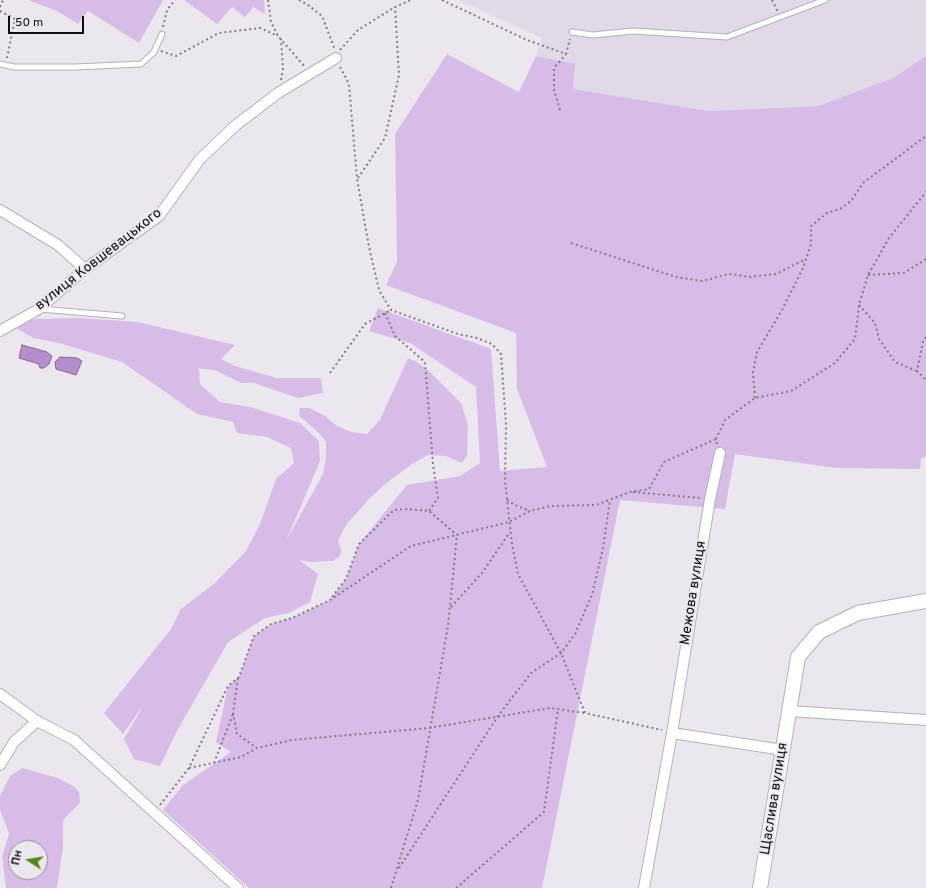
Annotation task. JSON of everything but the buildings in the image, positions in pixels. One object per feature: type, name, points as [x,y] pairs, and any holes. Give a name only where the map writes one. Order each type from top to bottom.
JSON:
[{"type":"street","name":"вулиця Ковшевацького","points":[[0,331],[39,309],[85,269],[159,216],[200,159],[218,140],[278,93],[336,58]]},
{"type":"street","points":[[0,210],[58,245],[85,269]]},
{"type":"street","name":"Межова вулиця","points":[[644,888],[672,732],[710,499],[720,453]]},
{"type":"street","name":"Щаслива вулиця","points":[[760,888],[798,657],[819,632],[858,613],[926,601]]},
{"type":"street","points":[[0,694],[37,721],[74,740],[238,888]]},
{"type":"street","points":[[790,711],[926,720]]},
{"type":"street","points":[[0,765],[14,742],[37,721]]},
{"type":"street","points":[[672,732],[783,750]]},
{"type":"lane","points":[[572,32],[593,35],[633,31],[727,37],[825,0]]},
{"type":"lane","points":[[3,65],[75,67],[141,64],[154,52],[162,34]]},
{"type":"lane","points":[[39,309],[122,316]]},
{"type":"path","points":[[0,8],[3,0]]},
{"type":"path","points":[[162,34],[167,10],[175,0]]},
{"type":"path","points":[[268,0],[271,22],[278,36],[311,73]]},
{"type":"path","points":[[299,0],[322,16],[335,46],[336,58],[349,84],[357,179],[379,290],[391,310],[458,334],[477,338],[492,344],[500,354],[506,424],[504,480],[510,531],[518,574],[560,653],[585,713]]},
{"type":"path","points":[[336,58],[342,46],[358,30],[395,7],[412,0]]},
{"type":"path","points":[[442,0],[527,40],[566,54]]},
{"type":"path","points":[[772,0],[780,17]]},
{"type":"path","points":[[357,179],[384,138],[400,75],[395,7]]},
{"type":"path","points":[[0,11],[15,19],[3,65]]},
{"type":"path","points":[[154,52],[160,51],[176,56],[219,33],[232,31],[260,28],[278,36]]},
{"type":"path","points":[[560,110],[554,90],[554,68],[566,54],[572,32]]},
{"type":"path","points":[[278,93],[284,69],[281,39]]},
{"type":"path","points":[[755,398],[753,373],[757,352],[782,310],[806,260],[811,244],[811,226],[827,213],[842,208],[851,202],[863,183],[926,136]]},
{"type":"path","points":[[214,763],[233,713],[238,677],[254,636],[271,624],[292,618],[330,600],[411,546],[509,522],[530,511],[550,506],[596,505],[630,492],[649,489],[664,462],[716,439],[725,420],[755,398],[791,391],[835,363],[855,339],[859,305],[868,275],[890,238],[926,192]]},
{"type":"path","points":[[570,244],[676,277],[702,281],[729,274],[749,277],[776,274],[806,260]]},
{"type":"path","points":[[868,275],[904,273],[926,259]]},
{"type":"path","points":[[859,305],[875,323],[879,339],[895,362],[917,371],[926,380]]},
{"type":"path","points":[[330,373],[365,324],[391,310]]},
{"type":"path","points":[[385,313],[395,336],[424,362],[432,464],[438,498],[429,511]]},
{"type":"path","points":[[917,371],[923,341],[926,337]]},
{"type":"path","points":[[630,492],[710,499]]},
{"type":"path","points":[[506,500],[530,511]]},
{"type":"path","points":[[399,868],[498,716],[531,673],[560,653],[575,634],[592,595],[603,548],[610,500]]},
{"type":"path","points":[[330,600],[346,579],[359,544],[394,510],[407,509],[429,511],[457,535]]},
{"type":"path","points":[[450,608],[482,573],[510,531]]},
{"type":"path","points":[[391,888],[399,868],[418,800],[450,608],[457,535]]},
{"type":"path","points":[[155,812],[189,768],[228,686],[238,677]]},
{"type":"path","points":[[189,768],[240,757],[257,748],[292,740],[429,728],[550,708],[585,713],[672,732]]},
{"type":"path","points":[[456,888],[544,812],[558,709]]},
{"type":"path","points":[[233,713],[237,734],[257,748]]},
{"type":"shaded area","points":[[28,0],[163,0],[139,43],[88,11],[78,24],[57,11]]},
{"type":"shaded area","points":[[184,0],[264,0],[265,14],[253,7],[245,17],[232,7],[217,24]]},
{"type":"shaded area","points":[[458,0],[926,0],[926,56],[893,78],[818,106],[708,111],[572,89],[575,65],[536,56],[542,38]]},
{"type":"shaded area","points":[[447,54],[519,92],[536,56],[575,64],[573,89],[708,111],[818,106],[893,78],[926,56],[926,457],[921,458],[920,469],[837,468],[735,454],[725,509],[620,500],[542,888],[249,888],[163,810],[183,785],[231,752],[216,742],[228,686],[239,677],[254,636],[271,624],[292,618],[330,600],[346,579],[359,544],[407,485],[460,476],[480,463],[476,387],[410,343],[369,331],[378,308],[491,349],[500,471],[547,467],[517,389],[516,333],[386,285],[397,262],[395,134]]},
{"type":"shaded area","points":[[78,318],[138,322],[235,345],[221,359],[235,366],[277,378],[321,378],[323,393],[298,398],[254,383],[241,383],[217,371],[199,368],[200,384],[220,402],[250,407],[300,423],[319,441],[320,461],[286,541],[323,474],[326,458],[326,442],[316,430],[299,416],[300,408],[309,408],[324,415],[337,426],[351,432],[367,434],[380,420],[408,358],[429,371],[461,403],[468,425],[467,456],[462,463],[446,456],[428,455],[412,464],[385,484],[367,501],[346,525],[338,540],[341,550],[340,556],[333,561],[311,562],[299,560],[318,574],[310,602],[289,613],[265,618],[228,642],[178,729],[160,766],[134,759],[124,739],[145,703],[123,734],[104,713],[171,629],[181,609],[216,582],[246,551],[260,524],[276,479],[294,463],[291,448],[267,437],[237,433],[233,422],[197,414],[122,362],[59,343],[33,338],[16,328],[22,322],[37,319]]},
{"type":"shaded area","points":[[22,345],[47,352],[52,356],[49,364],[44,368],[40,368],[39,364],[19,358]]},
{"type":"shaded area","points":[[60,357],[77,358],[82,361],[76,375],[56,369],[55,362]]},
{"type":"shaded area","points":[[22,768],[58,778],[73,786],[79,792],[80,803],[63,820],[63,847],[57,888],[6,888],[2,857],[9,833],[0,810],[0,796],[10,776]]}]
